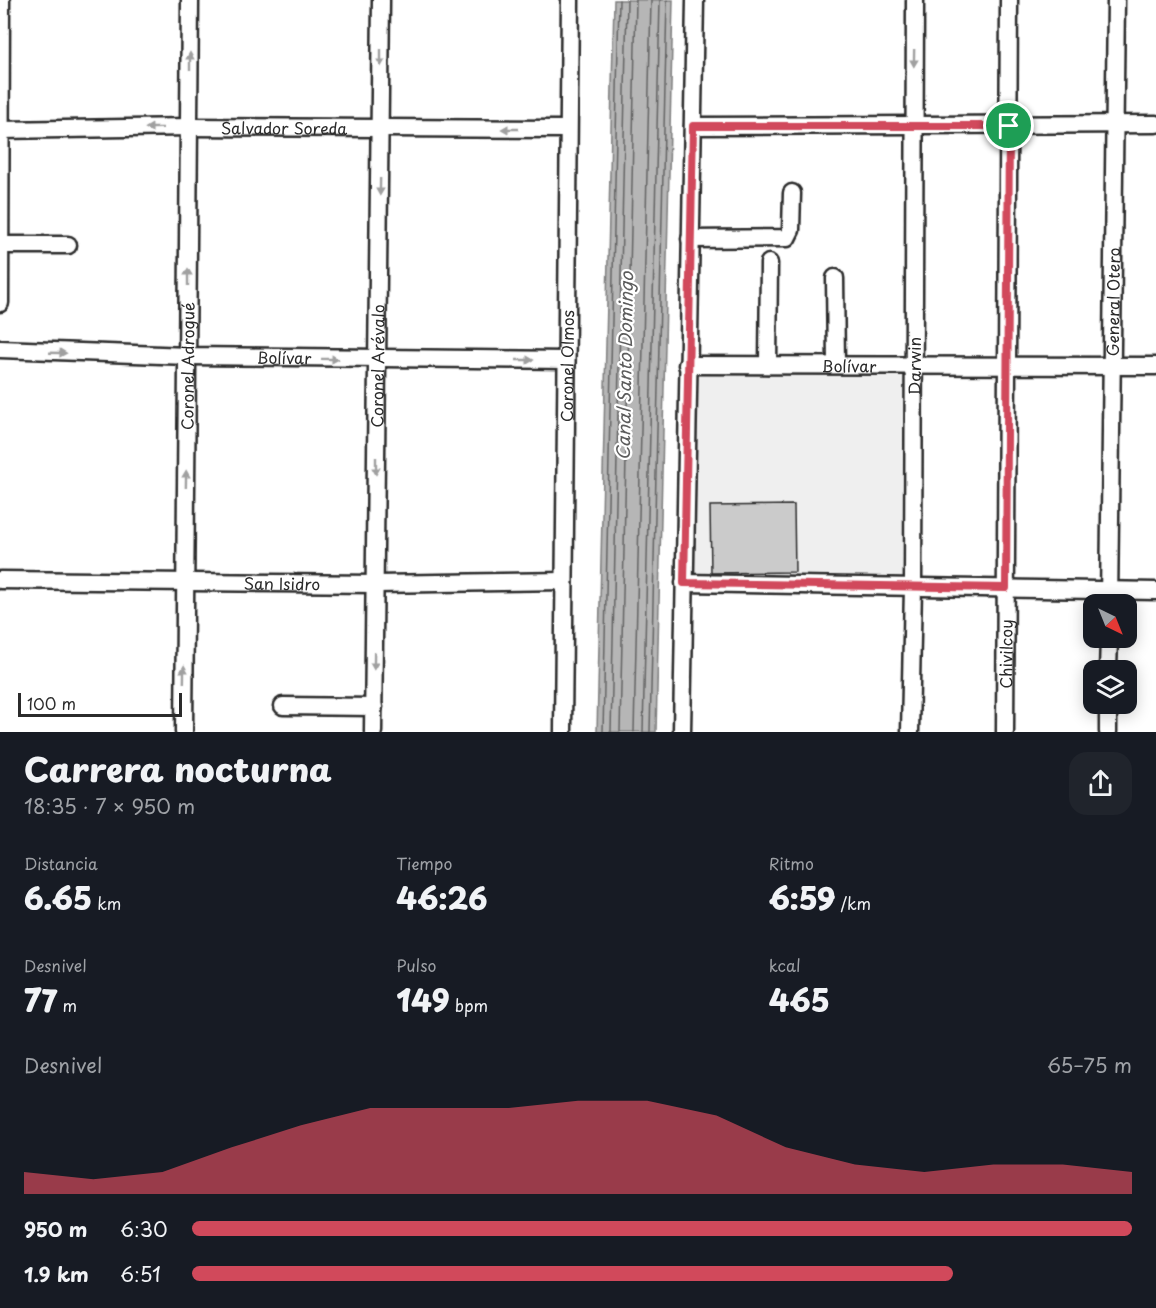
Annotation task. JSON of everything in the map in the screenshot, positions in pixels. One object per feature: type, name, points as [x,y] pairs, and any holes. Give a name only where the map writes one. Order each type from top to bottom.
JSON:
[{"type":"street","points":[[0,303],[2,0]]},
{"type":"street","name":"Coronel Adrogué","points":[[184,732],[190,0]]},
{"type":"street","name":"Coronel Arévalo","points":[[373,732],[381,0]]},
{"type":"street","name":"Coronel Olmos","points":[[563,732],[570,0]]},
{"type":"street","points":[[682,732],[694,0]]},
{"type":"street","name":"Darwin","points":[[910,732],[913,587],[915,0]]},
{"type":"street","name":"Chivilcoy","points":[[1005,732],[1010,0]]},
{"type":"street","name":"General Otero","points":[[1109,594],[1116,0]]},
{"type":"street","points":[[693,126],[913,127],[1156,124]]},
{"type":"street","name":"Salvador Soreda","points":[[1,130],[190,127],[568,129]]},
{"type":"street","points":[[690,239],[787,238],[791,235],[792,193]]},
{"type":"street","points":[[1,245],[68,245]]},
{"type":"street","points":[[768,365],[769,263]]},
{"type":"street","points":[[835,278],[836,364]]},
{"type":"street","name":"Bolívar","points":[[0,349],[376,360],[566,360]]},
{"type":"street","name":"Bolívar","points":[[687,365],[1156,366]]},
{"type":"street","name":"San Isidro","points":[[0,580],[185,580],[376,584],[564,581]]},
{"type":"street","points":[[684,583],[1006,588],[1083,595]]},
{"type":"street","points":[[1136,594],[1156,591]]},
{"type":"street","points":[[283,706],[374,706]]},
{"type":"street","points":[[1108,714],[1108,732]]},
{"type":"shaded area","points":[[903,372],[902,576],[692,576],[692,373]]},
{"type":"water","name":"Canal Santo Domingo","points":[[614,0],[673,0],[656,732],[597,732]]},
{"type":"building","points":[[794,505],[795,572],[711,573],[710,506]]},
{"type":"route","points":[[693,126],[1009,126],[1006,588],[684,583],[693,126]]}]
